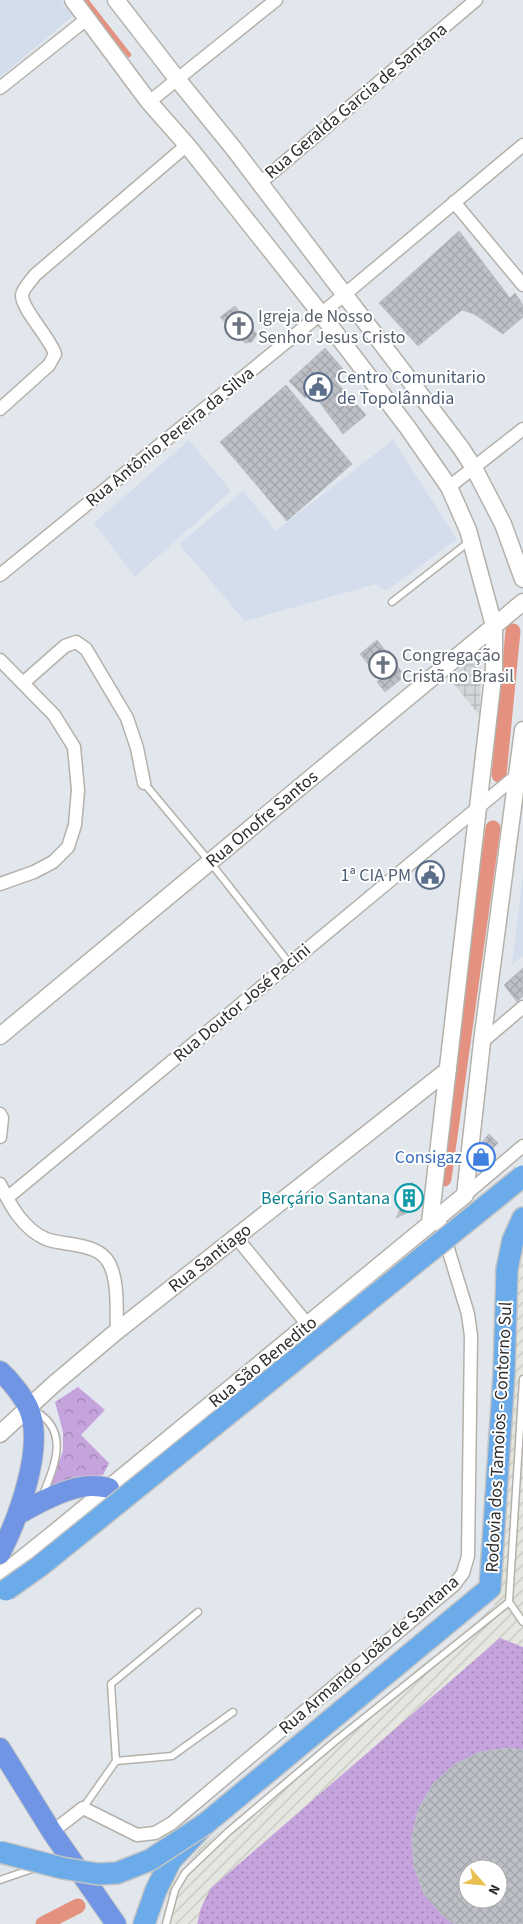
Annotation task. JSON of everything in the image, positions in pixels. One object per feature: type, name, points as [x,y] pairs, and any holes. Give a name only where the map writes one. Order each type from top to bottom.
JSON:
[{"type":"highway","points":[[1,1588],[40,1566],[523,1176]]},
{"type":"highway","name":"Rodovia dos Tamoios - Contorno Sul","points":[[0,1852],[6,1856],[98,1874],[117,1873],[150,1860],[205,1824],[490,1588],[504,1374],[507,1269],[513,1240],[523,1218]]},
{"type":"highway","name":"Rodovia dos Tamoios - Contorno Sul","points":[[144,1924],[156,1890],[171,1860],[205,1824]]},
{"type":"main road","points":[[0,1371],[28,1408],[33,1431],[34,1448],[19,1514],[0,1554]]},
{"type":"main road","points":[[19,1514],[39,1502],[79,1487],[109,1488]]},
{"type":"main road","points":[[0,1748],[52,1832],[116,1924]]},
{"type":"street","points":[[73,0],[149,102],[186,145],[321,314],[408,428],[450,487],[471,540],[494,626],[494,669],[448,1070],[434,1220]]},
{"type":"street","points":[[116,0],[260,183],[474,468],[503,524],[523,579]]},
{"type":"street","points":[[149,102],[276,0]]},
{"type":"street","name":"Rua Geralda Garcia de Santana","points":[[260,183],[476,0]]},
{"type":"street","points":[[0,88],[88,18]]},
{"type":"street","name":"Rua Antônio Pereira da Silva","points":[[0,576],[321,314],[523,144]]},
{"type":"street","points":[[0,409],[50,364],[55,354],[52,343],[23,302],[22,293],[29,282],[186,145]]},
{"type":"street","points":[[454,202],[523,284]]},
{"type":"street","points":[[450,487],[523,428]]},
{"type":"street","name":"Rua Onofre Santos","points":[[0,1036],[523,602]]},
{"type":"street","points":[[23,684],[66,646],[76,642],[86,648],[127,718],[137,748],[144,783]]},
{"type":"street","points":[[0,660],[54,714],[74,747],[78,790],[75,825],[68,847],[53,862],[34,872],[0,884]]},
{"type":"street","points":[[465,1195],[482,1042],[519,774],[523,730]]},
{"type":"street","name":"Rua Doutor José Pacini","points":[[7,1198],[519,774]]},
{"type":"street","points":[[482,1042],[523,1007]]},
{"type":"street","name":"Rua Santiago","points":[[0,1434],[54,1384],[117,1331],[448,1070]]},
{"type":"street","points":[[0,1114],[2,1118],[0,1137]]},
{"type":"street","name":"Rua São Benedito","points":[[1,1588],[7,1571],[523,1146]]},
{"type":"street","points":[[0,1184],[24,1223],[36,1233],[47,1239],[88,1248],[102,1254],[109,1262],[114,1278],[117,1331]]},
{"type":"street","name":"Rua Armando João de Santana","points":[[83,1808],[137,1835],[155,1833],[172,1823],[454,1585],[463,1573],[468,1556],[470,1336],[468,1314],[434,1220]]},
{"type":"street","points":[[236,1237],[308,1325]]},
{"type":"street","points":[[52,1832],[83,1808]]},
{"type":"lane","points":[[392,602],[471,540]]},
{"type":"lane","points":[[144,783],[210,862],[290,964]]},
{"type":"lane","points":[[523,1378],[509,1602],[523,1622]]},
{"type":"lane","points":[[28,1408],[40,1414],[50,1423],[56,1432],[58,1444],[54,1464],[39,1502]]},
{"type":"lane","points":[[166,1924],[175,1890],[185,1873],[228,1832],[333,1743],[509,1602]]},
{"type":"lane","points":[[83,1808],[116,1760],[111,1684],[198,1612]]},
{"type":"lane","points":[[116,1760],[172,1756],[233,1712]]},
{"type":"lane","points":[[0,1880],[69,1856]]},
{"type":"shaded area","points":[[0,0],[60,0],[73,16],[0,77]]},
{"type":"shaded area","points":[[189,440],[231,491],[135,577],[94,523]]},
{"type":"shaded area","points":[[393,440],[457,539],[386,591],[376,584],[245,621],[179,544],[243,491],[276,531]]},
{"type":"shaded area","points":[[481,651],[480,716],[449,678]]},
{"type":"shaded area","points":[[523,874],[523,956],[512,965]]},
{"type":"shaded area","points":[[523,1239],[523,1924],[161,1924],[170,1884],[201,1847],[494,1606],[499,1583],[520,1241]]},
{"type":"green space","points":[[78,1387],[105,1410],[81,1435],[109,1463],[103,1475],[86,1477],[45,1497],[63,1451],[63,1432],[55,1402]]},
{"type":"green space","points":[[500,1638],[523,1647],[523,1924],[197,1924],[201,1908],[210,1889]]},
{"type":"building","points":[[459,231],[510,298],[515,293],[523,305],[523,317],[503,334],[474,314],[462,310],[418,346],[379,303]]},
{"type":"building","name":"Igreja de Nosso Senhor Jesus Cristo","points":[[235,306],[257,334],[252,342],[245,343],[220,317]]},
{"type":"building","name":"Centro Comunitario de Topolânndia","points":[[325,348],[344,370],[334,379],[366,415],[343,434],[312,392],[305,398],[289,381]]},
{"type":"building","points":[[286,385],[352,464],[287,521],[220,442]]},
{"type":"building","name":"Congregação Cristã no Brasil","points":[[377,640],[405,676],[385,692],[377,682],[380,679],[360,654]]},
{"type":"building","points":[[523,968],[523,996],[517,1002],[504,985]]},
{"type":"building","name":"Consigaz","points":[[489,1134],[498,1143],[477,1165],[476,1149]]},
{"type":"building","name":"Berçário Santana","points":[[412,1182],[422,1206],[396,1218],[402,1204],[397,1193]]},
{"type":"building","points":[[509,1748],[523,1750],[523,1924],[454,1924],[443,1916],[424,1894],[414,1867],[412,1838],[418,1810],[433,1784],[454,1765],[480,1752]]},
{"type":"waterway","points":[[86,0],[129,55]]},
{"type":"waterway","points":[[499,775],[513,631]]},
{"type":"waterway","points":[[444,1179],[493,828]]},
{"type":"waterway","points":[[43,1924],[78,1906]]},
{"type":"place","name":"Igreja de Nosso Senhor Jesus Cristo","points":[[239,326]]},
{"type":"place","name":"Centro Comunitario de Topolânndia","points":[[318,387]]},
{"type":"place","name":"Congregação Cristã no Brasil","points":[[383,665]]},
{"type":"place","name":"1ª CIA PM","points":[[430,875]]},
{"type":"place","name":"Consigaz","points":[[481,1157]]},
{"type":"place","name":"Berçário Santana","points":[[409,1198]]}]
